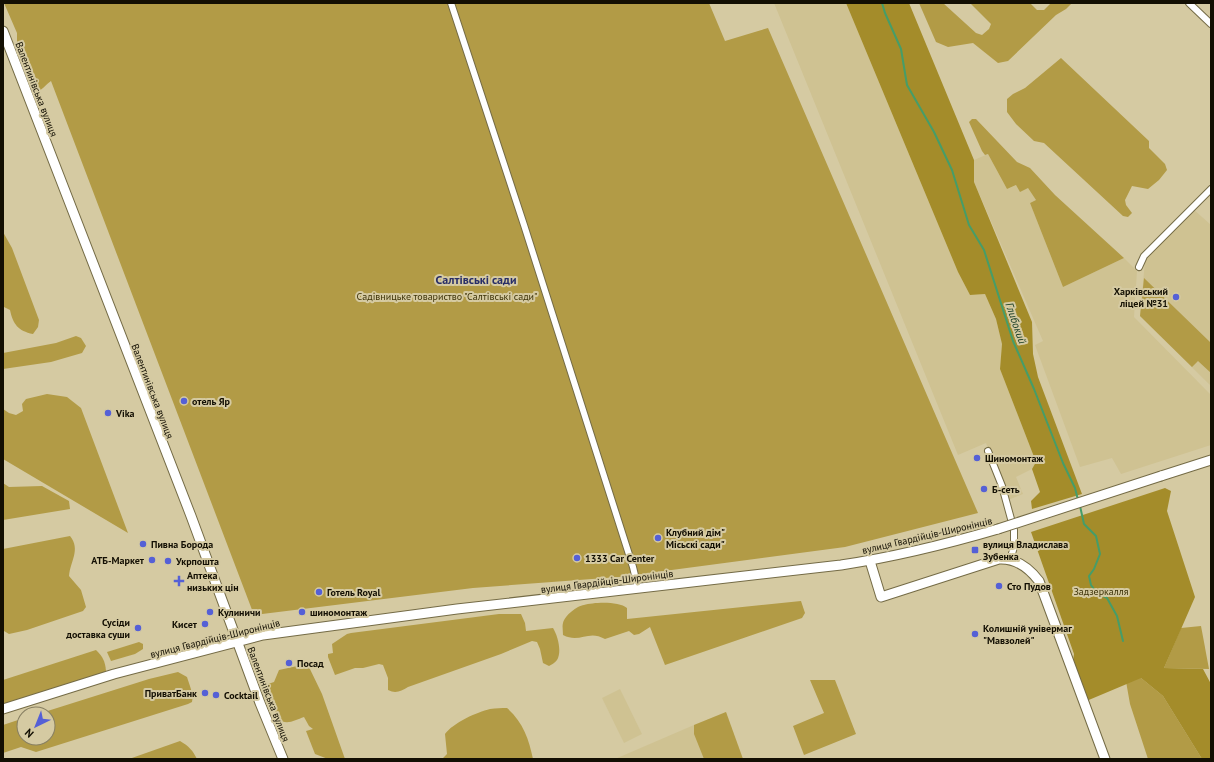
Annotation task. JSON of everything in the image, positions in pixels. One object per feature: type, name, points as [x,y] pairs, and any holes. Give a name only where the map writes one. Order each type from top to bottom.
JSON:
[{"type":"main road","name":"Валентинівська вулиця","points":[[3,31],[283,759]]},
{"type":"main road","name":"вулиця Гвардійців-Широнінців","points":[[3,710],[114,674],[263,635],[317,627],[870,561],[966,539],[1211,460]]},
{"type":"main road","points":[[870,561],[881,597],[993,561],[1005,559],[1019,562],[1027,567],[1039,581],[1106,759]]},
{"type":"street","points":[[451,3],[520,211],[633,567],[638,588]]},
{"type":"street","points":[[1189,3],[1211,24]]},
{"type":"street","points":[[1139,267],[1144,256],[1211,189]]},
{"type":"street","points":[[988,451],[1002,486],[1014,530],[1014,546],[1010,560]]},
{"type":"shaded area","points":[[774,3],[846,3],[958,272],[970,295],[985,294],[996,319],[1002,344],[1000,369],[1036,462],[1032,469],[1016,477],[1023,494],[1008,500],[986,443],[958,455]]},
{"type":"shaded area","points":[[988,154],[1007,189],[1017,185],[1028,188],[1036,200],[1030,203],[1063,287],[1124,258],[1137,271],[1134,317],[1211,395],[1211,445],[1121,474],[1112,458],[1080,467],[1035,345],[1043,341],[974,182],[974,160]]},
{"type":"shaded area","name":"Харківський ліцей №31","points":[[1193,209],[1211,225],[1211,386],[1140,316],[1145,261]]},
{"type":"shaded area","points":[[620,689],[642,734],[624,743],[602,698]]},
{"type":"shaded area","points":[[726,712],[743,759],[615,759],[694,725]]},
{"type":"green space","name":"Садівницьке товариство \"Салтівські сади\"","points":[[4,3],[709,3],[725,41],[768,28],[978,513],[845,547],[619,577],[473,588],[254,615],[51,81],[41,90],[33,91],[17,49],[17,33]]},
{"type":"green space","points":[[846,3],[909,3],[974,160],[974,182],[1032,322],[1033,354],[1038,377],[1082,494],[1032,509],[1031,501],[1040,492],[1032,469],[1036,462],[1000,369],[1002,344],[996,319],[985,294],[970,295],[958,272]]},
{"type":"green space","points":[[919,3],[943,3],[976,33],[982,35],[989,29],[991,24],[970,3],[1030,3],[1037,10],[1044,10],[1051,3],[1072,3],[1056,15],[1008,61],[998,63],[973,43],[948,47],[936,42]]},
{"type":"green space","points":[[1061,58],[1149,141],[1149,148],[1165,164],[1167,170],[1159,180],[1148,189],[1132,186],[1125,200],[1126,205],[1132,213],[1128,217],[1123,216],[1044,143],[1034,141],[1016,124],[1007,112],[1007,99],[1025,88]]},
{"type":"green space","points":[[972,119],[976,119],[1017,162],[1030,168],[1055,195],[1124,258],[1063,287],[1030,203],[1036,200],[1028,188],[1020,192],[1016,185],[1007,189],[988,154],[985,155],[982,151],[969,122]]},
{"type":"green space","points":[[3,232],[12,248],[39,320],[38,327],[33,334],[20,329],[15,323],[10,310],[3,307]]},
{"type":"green space","points":[[1144,278],[1211,343],[1211,373],[1198,361],[1192,367],[1140,316]]},
{"type":"green space","points":[[76,336],[81,338],[86,346],[82,353],[51,362],[3,369],[3,353],[56,343]]},
{"type":"green space","points":[[47,394],[67,397],[81,408],[128,533],[3,459],[3,409],[16,415],[23,411],[22,404],[26,399]]},
{"type":"green space","points":[[3,483],[9,487],[42,486],[69,501],[70,509],[3,520]]},
{"type":"green space","name":"Задзеркалля","points":[[1165,488],[1171,491],[1167,511],[1195,597],[1164,668],[1203,669],[1211,684],[1211,759],[1202,759],[1163,696],[1141,678],[1084,702],[1072,668],[1074,654],[1031,532]]},
{"type":"green space","points":[[70,536],[75,546],[75,551],[69,576],[81,590],[86,607],[83,611],[27,630],[9,634],[4,631],[3,549]]},
{"type":"green space","points":[[801,601],[805,613],[802,618],[665,665],[650,627],[639,634],[634,635],[629,631],[605,639],[594,635],[574,638],[563,635],[563,624],[566,617],[578,607],[588,604],[618,604],[627,608],[627,619]]},
{"type":"green space","points":[[499,614],[521,614],[525,623],[526,631],[553,628],[558,640],[559,648],[556,661],[549,666],[543,663],[537,642],[532,641],[501,654],[396,692],[388,690],[388,678],[383,665],[379,664],[363,668],[355,668],[335,675],[328,657],[328,654],[333,653],[332,644],[347,634]]},
{"type":"green space","points":[[1201,626],[1209,669],[1164,668],[1181,628]]},
{"type":"green space","points":[[139,642],[143,644],[143,649],[135,654],[111,661],[107,652]]},
{"type":"green space","points":[[96,650],[102,657],[105,664],[106,671],[103,675],[3,706],[3,680]]},
{"type":"green space","points":[[1121,653],[1141,678],[1163,696],[1202,759],[1148,759],[1130,704]]},
{"type":"green space","points":[[308,665],[322,694],[345,759],[328,759],[315,754],[306,731],[313,729],[309,726],[304,717],[288,722],[278,719],[265,685],[274,682],[279,670]]},
{"type":"green space","points":[[178,672],[187,677],[192,692],[192,702],[56,746],[56,708],[149,679]]},
{"type":"green space","points":[[810,680],[835,680],[856,734],[804,755],[793,726],[824,713]]},
{"type":"green space","points":[[507,708],[513,713],[521,725],[530,745],[533,759],[442,759],[447,754],[445,734],[454,726],[466,718],[485,710]]},
{"type":"green space","points":[[726,712],[743,759],[704,759],[694,734],[694,725]]},
{"type":"green space","points":[[16,721],[16,746],[55,746],[36,752],[21,747],[3,753],[3,725]]},
{"type":"green space","points":[[180,741],[190,749],[197,759],[129,759]]},
{"type":"waterway","name":"Глибокий","points":[[882,3],[901,49],[907,85],[934,132],[952,170],[969,225],[984,250],[1013,341],[1034,389],[1063,463],[1075,488],[1078,500]]},
{"type":"waterway","name":"Глибокий","points":[[1080,506],[1084,524],[1096,536],[1100,554],[1094,569],[1089,576],[1091,585],[1096,592],[1107,598],[1117,616],[1123,641]]},
{"type":"place","name":"Харківський ліцей №31","points":[[1176,297]]},
{"type":"place","name":"отель Яр","points":[[184,401]]},
{"type":"place","name":"Vika","points":[[108,413]]},
{"type":"place","name":"Шиномонтаж","points":[[977,458]]},
{"type":"place","name":"Б-сеть","points":[[984,489]]},
{"type":"place","name":"Клубний дім\" Місьскі сади\"","points":[[658,538]]},
{"type":"place","name":"Пивна Борода","points":[[143,544]]},
{"type":"place","name":"вулиця Владислава Зубенка","points":[[975,550]]},
{"type":"place","name":"1333 Car Center","points":[[577,558]]},
{"type":"place","name":"АТБ-Маркет","points":[[152,560]]},
{"type":"place","name":"Укрпошта","points":[[168,561]]},
{"type":"place","name":"Аптека низьких цін","points":[[179,581]]},
{"type":"place","name":"Сто Пудов","points":[[999,586]]},
{"type":"place","name":"Готель Royal","points":[[319,592]]},
{"type":"place","name":"Кулиничи","points":[[210,612]]},
{"type":"place","name":"шиномонтаж","points":[[302,612]]},
{"type":"place","name":"Кисет","points":[[205,624]]},
{"type":"place","name":"Сусіди доставка суши","points":[[138,628]]},
{"type":"place","name":"Колишній універмаг \"Мавзолей\"","points":[[975,634]]},
{"type":"place","name":"Посад","points":[[289,663]]},
{"type":"place","name":"ПриватБанк","points":[[205,693]]},
{"type":"place","name":"Cocktail","points":[[216,695]]},
{"type":"district","name":"Салтівські сади","points":[[476,280]]}]
